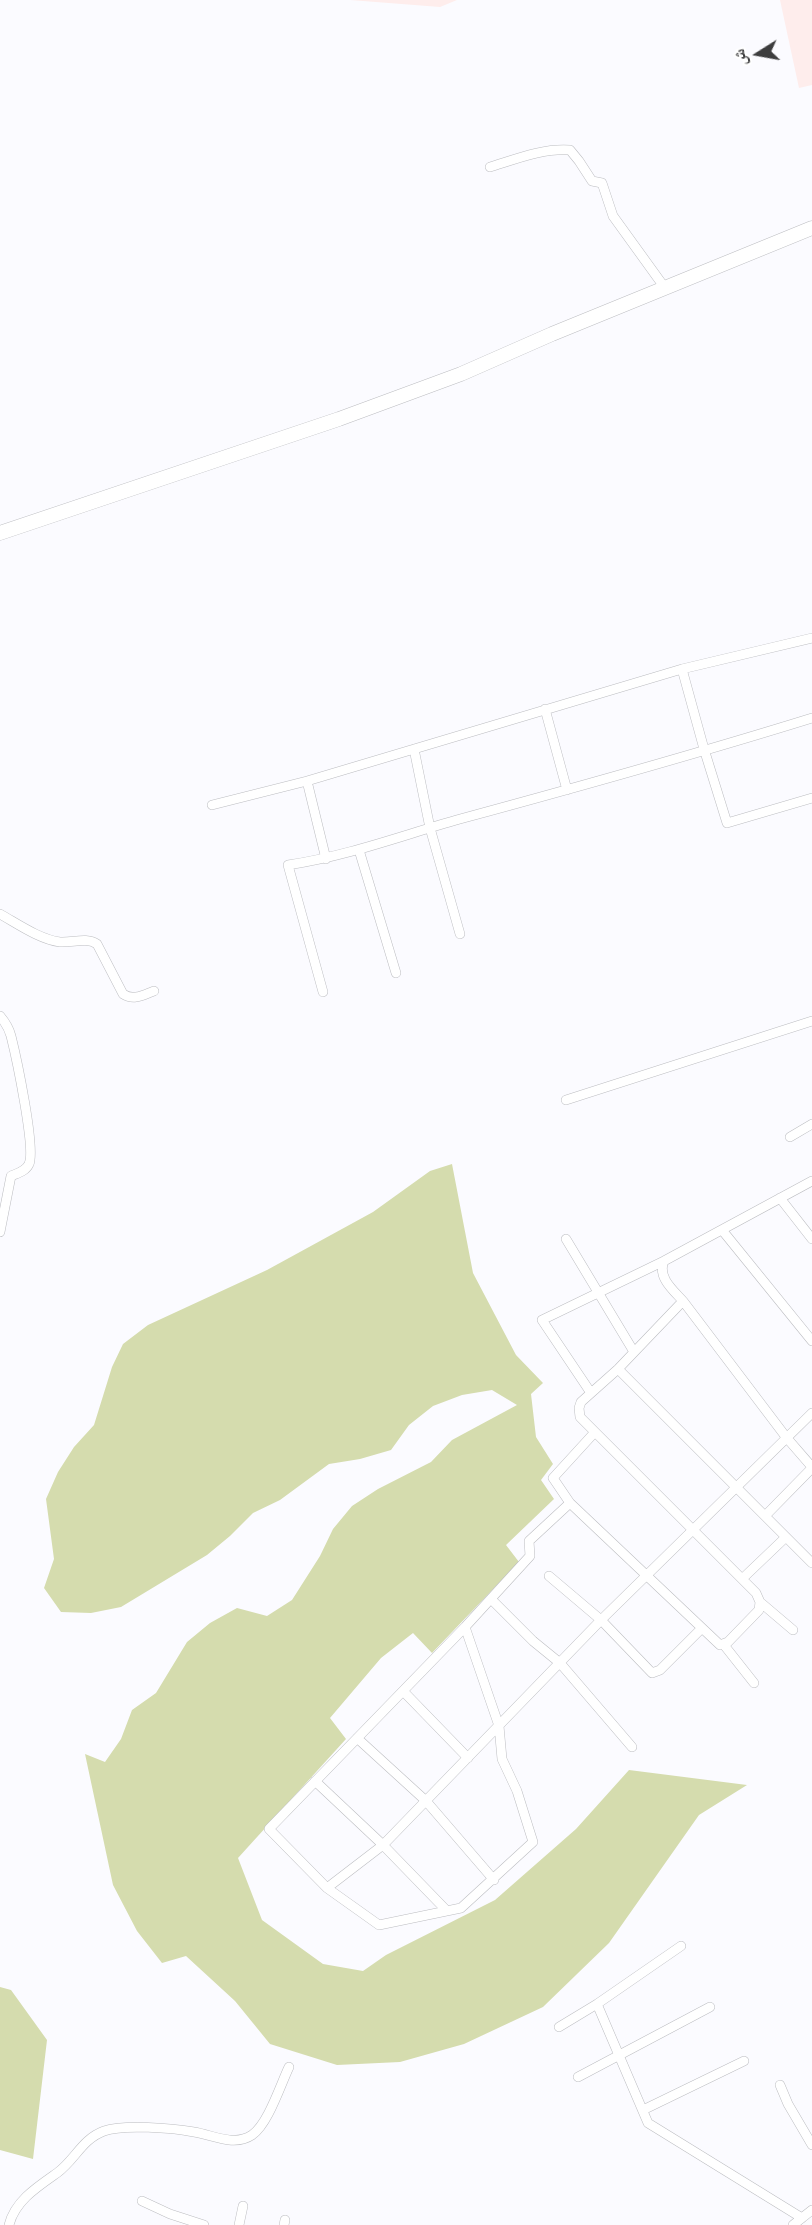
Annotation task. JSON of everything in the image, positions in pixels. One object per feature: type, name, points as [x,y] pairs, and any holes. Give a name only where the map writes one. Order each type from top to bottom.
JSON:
[{"type":"street","points":[[490,167],[524,156],[570,150],[592,181],[602,183],[614,216],[664,288]]},
{"type":"street","points":[[0,533],[339,419],[439,382],[812,228]]},
{"type":"street","points":[[212,805],[307,781],[682,669],[812,638]]},
{"type":"street","points":[[682,669],[727,823],[812,798]]},
{"type":"street","points":[[545,709],[567,790]]},
{"type":"street","points":[[323,993],[288,865],[326,859],[359,850],[812,718]]},
{"type":"street","points":[[414,749],[430,828],[460,934]]},
{"type":"street","points":[[307,781],[326,859]]},
{"type":"street","points":[[359,850],[396,973]]},
{"type":"street","points":[[0,914],[52,940],[88,941],[97,944],[123,994],[129,998],[136,998],[154,991]]},
{"type":"street","points":[[0,1016],[11,1036],[30,1136],[31,1155],[26,1168],[10,1176],[0,1232]]},
{"type":"street","points":[[566,1100],[812,1021]]},
{"type":"street","points":[[790,1137],[812,1124]]},
{"type":"street","points":[[591,1394],[542,1320],[664,1261],[812,1181]]},
{"type":"street","points":[[780,1198],[812,1239]]},
{"type":"street","points":[[722,1230],[812,1341]]},
{"type":"street","points":[[566,1239],[634,1352]]},
{"type":"street","points":[[664,1261],[662,1273],[667,1283],[786,1437],[812,1467],[765,1516]]},
{"type":"street","points":[[683,1301],[618,1369],[581,1402],[580,1417],[756,1593],[760,1602],[793,1630]]},
{"type":"street","points":[[618,1369],[812,1563]]},
{"type":"street","points":[[327,1888],[383,1845],[601,1620],[812,1413]]},
{"type":"street","points":[[595,1432],[553,1478],[570,1503],[648,1575],[701,1629],[716,1642],[724,1645],[754,1683]]},
{"type":"street","points":[[465,1627],[499,1726],[502,1759],[517,1791],[533,1842],[461,1908],[379,1925],[327,1888],[268,1829],[465,1627],[530,1556],[529,1541],[570,1503]]},
{"type":"street","points":[[742,1580],[786,1537]]},
{"type":"street","points":[[549,1576],[601,1620],[652,1673],[660,1670],[701,1629]]},
{"type":"street","points":[[490,1599],[532,1641],[560,1663],[632,1747]]},
{"type":"street","points":[[724,1645],[759,1610],[760,1602]]},
{"type":"street","points":[[403,1691],[468,1758]]},
{"type":"street","points":[[357,1737],[426,1801],[494,1880]]},
{"type":"street","points":[[315,1781],[383,1845],[447,1911]]},
{"type":"street","points":[[559,2027],[681,1947]]},
{"type":"street","points":[[597,2004],[648,2123],[801,2218]]},
{"type":"street","points":[[578,2077],[710,2007]]},
{"type":"street","points":[[643,2110],[744,2061]]},
{"type":"street","points":[[6,2223],[17,2206],[68,2164],[86,2141],[102,2132],[122,2128],[166,2129],[194,2132],[229,2141],[252,2135],[265,2118],[289,2067]]},
{"type":"street","points":[[780,2085],[788,2104],[812,2145]]},
{"type":"street","points":[[142,2201],[170,2214],[204,2225]]},
{"type":"street","points":[[239,2225],[243,2206]]},
{"type":"street","points":[[793,2225],[812,2210]]},
{"type":"street","points":[[167,2225],[170,2214]]},
{"type":"shaded area","points":[[350,0],[457,0],[440,7]]},
{"type":"shaded area","points":[[780,0],[812,0],[812,85],[799,88]]},
{"type":"green space","points":[[452,1164],[473,1273],[516,1355],[543,1383],[531,1394],[536,1437],[553,1464],[541,1480],[554,1499],[506,1545],[519,1562],[432,1653],[413,1633],[381,1658],[330,1718],[346,1739],[238,1858],[262,1920],[323,1964],[363,1971],[386,1955],[495,1900],[576,1829],[629,1770],[747,1785],[699,1815],[609,1943],[543,2007],[464,2044],[400,2062],[337,2065],[270,2044],[235,2001],[186,1956],[162,1963],[137,1931],[113,1885],[85,1754],[105,1762],[121,1739],[132,1710],[156,1693],[187,1642],[210,1623],[237,1608],[267,1616],[292,1600],[320,1556],[333,1529],[352,1506],[378,1489],[431,1462],[452,1440],[517,1405],[492,1390],[462,1395],[433,1406],[409,1425],[391,1450],[360,1459],[329,1464],[280,1500],[253,1513],[207,1555],[121,1607],[91,1613],[61,1612],[44,1588],[54,1559],[46,1499],[58,1472],[74,1447],[94,1425],[112,1367],[123,1344],[148,1325],[267,1270],[373,1212],[430,1171]]},
{"type":"green space","points":[[0,1987],[11,1990],[47,2040],[33,2159],[0,2150]]}]
